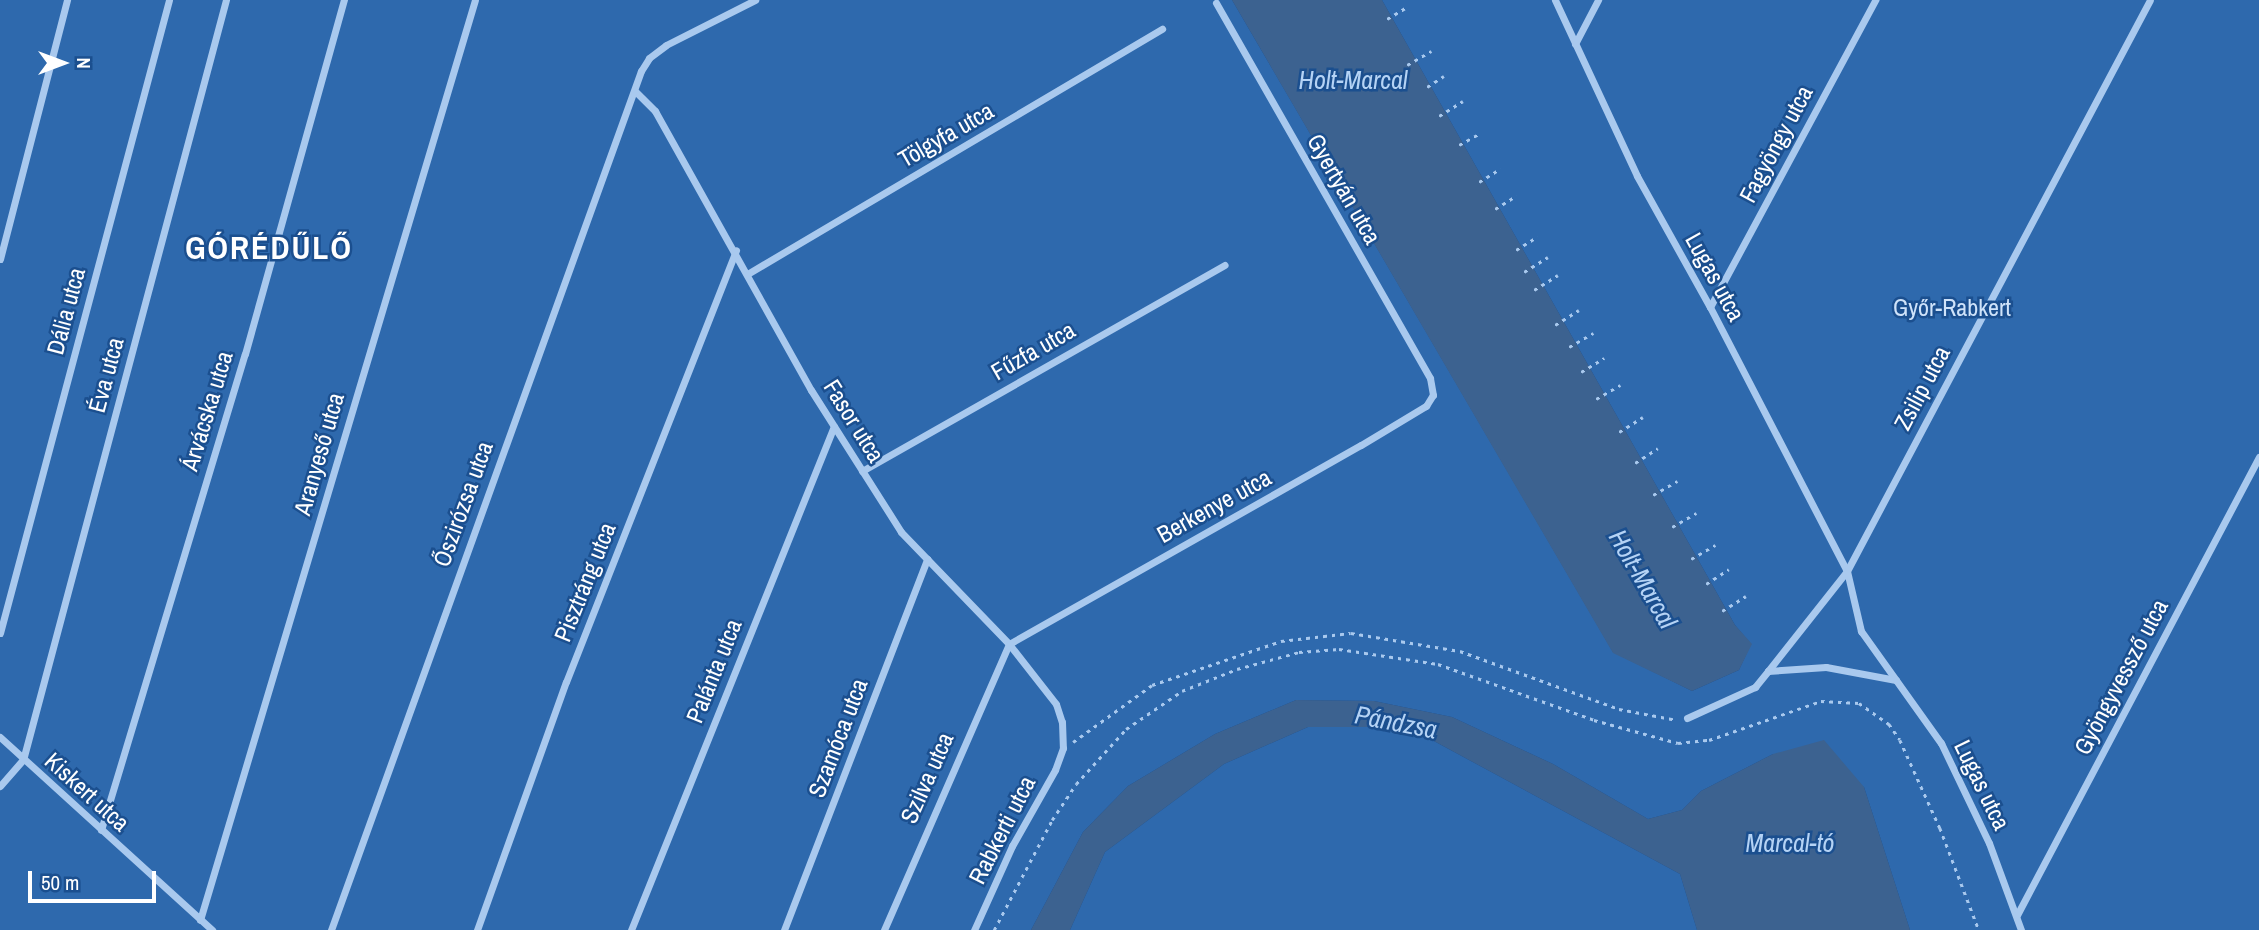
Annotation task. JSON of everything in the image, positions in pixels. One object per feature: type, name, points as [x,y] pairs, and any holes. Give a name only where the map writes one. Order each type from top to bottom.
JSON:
[{"type":"street","points":[[0,259],[67,0]]},
{"type":"street","name":"Dália utca","points":[[0,633],[169,0]]},
{"type":"street","name":"Éva utca","points":[[23,760],[226,0]]},
{"type":"street","name":"Árvácska utca","points":[[102,830],[245,354],[344,0]]},
{"type":"street","name":"Aranyeső utca","points":[[200,920],[475,0]]},
{"type":"street","name":"Őszirózsa utca","points":[[331,930],[649,58],[755,0]]},
{"type":"street","name":"Lugas utca","points":[[1555,0],[1637,176],[1710,307],[1847,571],[1861,631],[1941,743],[2017,915],[2021,930]]},
{"type":"street","points":[[1575,44],[1598,0]]},
{"type":"street","name":"Fagyöngy utca","points":[[1710,307],[1875,0]]},
{"type":"street","name":"Zsilip utca","points":[[1768,671],[1847,571],[2150,0]]},
{"type":"street","name":"Gyertyán utca","points":[[1216,3],[1430,378],[1433,395]]},
{"type":"street","name":"Tölgyfa utca","points":[[749,272],[1162,29]]},
{"type":"street","name":"Fasor utca","points":[[636,92],[655,111],[749,272],[834,426],[901,532],[1009,643],[1055,704],[1062,722],[1063,748]]},
{"type":"street","name":"Pisztráng utca","points":[[477,930],[566,682],[736,250]]},
{"type":"street","name":"Fűzfa utca","points":[[862,471],[1224,265]]},
{"type":"street","name":"Berkenye utca","points":[[1009,643],[1361,446],[1426,406],[1433,395]]},
{"type":"street","name":"Palánta utca","points":[[631,930],[834,426]]},
{"type":"street","name":"Gyöngyvessző utca","points":[[2017,915],[2259,457]]},
{"type":"street","name":"Szamóca utca","points":[[785,930],[927,559]]},
{"type":"street","name":"Szilva utca","points":[[884,930],[1009,643]]},
{"type":"street","points":[[1687,718],[1755,687],[1768,671],[1826,667],[1896,680]]},
{"type":"street","name":"Kiskert utca","points":[[0,737],[212,930]]},
{"type":"street","name":"Rabkerti utca","points":[[974,930],[1063,748]]},
{"type":"street","points":[[0,786],[23,760]]},
{"type":"path","points":[[1387,19],[1405,8]]},
{"type":"path","points":[[1407,65],[1431,51]]},
{"type":"path","points":[[1427,87],[1444,76]]},
{"type":"path","points":[[1439,116],[1463,101]]},
{"type":"path","points":[[1459,145],[1477,135]]},
{"type":"path","points":[[1479,183],[1500,169]]},
{"type":"path","points":[[1495,209],[1516,196]]},
{"type":"path","points":[[1516,250],[1537,237]]},
{"type":"path","points":[[1524,272],[1548,257]]},
{"type":"path","points":[[1534,290],[1558,275]]},
{"type":"path","points":[[1555,325],[1579,310]]},
{"type":"path","points":[[1569,347],[1593,332]]},
{"type":"path","points":[[1581,372],[1604,358]]},
{"type":"path","points":[[1596,399],[1620,385]]},
{"type":"path","points":[[1619,432],[1643,417]]},
{"type":"path","points":[[1635,463],[1658,448]]},
{"type":"path","points":[[1653,495],[1676,481]]},
{"type":"path","points":[[1672,527],[1696,513]]},
{"type":"path","points":[[1691,559],[1715,545]]},
{"type":"path","points":[[1706,583],[1730,569]]},
{"type":"path","points":[[1722,611],[1746,596]]},
{"type":"path","points":[[1063,748],[1152,685],[1237,653],[1310,635],[1351,633],[1460,651],[1619,709],[1669,722],[1687,718]]},
{"type":"path","points":[[994,930],[1025,867],[1076,784],[1137,720],[1182,691],[1237,669],[1298,652],[1339,649],[1438,664],[1594,720],[1678,743],[1709,740],[1821,701],[1859,703],[1889,724],[1899,740],[1940,828],[1979,930]]},
{"type":"green space","name":"Győr-Rabkert","points":[[0,0],[1232,0],[1613,652],[1692,691],[1739,670],[1751,644],[1735,625],[1382,0],[2259,0],[2259,930],[1910,930],[1864,787],[1773,754],[1701,791],[1682,810],[1648,819],[1553,764],[1452,717],[1374,701],[1296,700],[1215,734],[1128,786],[1083,832],[1031,930],[0,930]]},
{"type":"green space","points":[[1308,727],[1408,727],[1680,874],[1697,930],[1070,930],[1105,852],[1224,764]]},
{"type":"water","name":"Holt-Marcal","points":[[1232,0],[1382,0],[1735,625],[1752,644],[1739,670],[1692,691],[1613,653]]},
{"type":"water","points":[[1296,700],[1374,701],[1452,717],[1553,764],[1648,819],[1682,810],[1701,791],[1773,754],[1824,740],[1864,787],[1910,930],[1697,930],[1680,874],[1408,727],[1308,727],[1224,764],[1105,852],[1070,930],[1031,930],[1083,832],[1128,786],[1215,734]]},
{"type":"district","name":"GÓRÉDŰLŐ","points":[[269,248]]},
{"type":"water label","name":"Pándzsa","points":[[1396,722]]},
{"type":"water label","name":"Marcal-tó","points":[[1790,843]]}]
